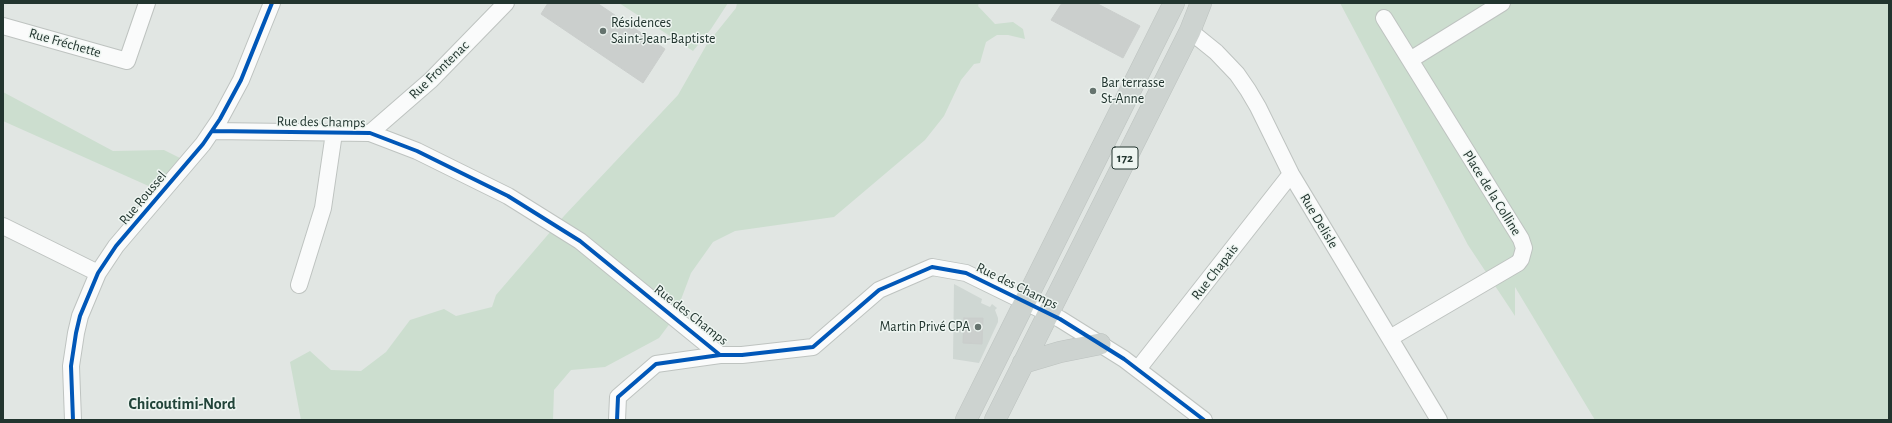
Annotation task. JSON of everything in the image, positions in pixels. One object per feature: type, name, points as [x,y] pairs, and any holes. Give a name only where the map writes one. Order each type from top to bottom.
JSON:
[{"type":"main road","name":"172","points":[[966,420],[1174,3]]},
{"type":"main road","name":"172","points":[[995,420],[1190,31],[1202,3]]},
{"type":"main road","points":[[1024,363],[1060,352],[1100,344]]},
{"type":"street","name":"Rue Fréchette","points":[[3,26],[127,61],[147,3]]},
{"type":"street","name":"Rue Roussel","points":[[73,420],[71,366],[76,333],[80,316],[98,273],[116,246],[203,144],[212,131],[241,80],[272,3]]},
{"type":"street","name":"Rue Frontenac","points":[[370,133],[431,80],[506,3]]},
{"type":"street","points":[[1410,60],[1502,3]]},
{"type":"street","name":"Place de la Colline","points":[[1384,18],[1521,238],[1524,248],[1523,254],[1518,263],[1390,338]]},
{"type":"street","name":"Rue Delisle","points":[[1190,31],[1216,52],[1237,74],[1258,107],[1291,174],[1439,420]]},
{"type":"street","name":"Rue des Champs","points":[[212,131],[370,133],[417,150],[508,196],[597,253],[720,355],[742,355],[813,347],[880,290],[932,267],[966,273],[1048,313],[1100,344],[1138,369],[1204,420]]},
{"type":"street","points":[[299,285],[323,208],[334,133]]},
{"type":"street","name":"Rue Chapais","points":[[1138,369],[1291,174]]},
{"type":"street","points":[[3,226],[98,273]]},
{"type":"street","points":[[617,420],[618,398],[656,364],[720,355]]},
{"type":"shaded area","points":[[954,284],[982,299],[981,303],[990,307],[992,304],[997,308],[995,310],[998,322],[979,363],[953,359]]},
{"type":"green space","points":[[619,3],[728,3],[711,29],[693,51]]},
{"type":"green space","points":[[737,3],[979,3],[978,6],[995,24],[1013,22],[1023,29],[1025,39],[1008,35],[997,35],[986,42],[980,63],[974,64],[961,80],[944,116],[925,140],[834,217],[735,231],[713,242],[691,273],[674,318],[659,338],[605,367],[571,370],[554,390],[553,420],[301,420],[290,362],[310,351],[331,370],[361,371],[386,352],[410,320],[444,309],[456,316],[492,307],[496,295],[564,216],[678,95],[707,44],[736,8]]},
{"type":"green space","points":[[1340,3],[1889,3],[1889,420],[1595,420],[1515,287],[1515,316],[1468,245]]},
{"type":"green space","points":[[3,92],[113,151],[164,150],[186,161],[162,192],[3,121]]},
{"type":"building","name":"Résidences Saint-Jean-Baptiste","points":[[548,3],[597,3],[665,49],[643,83],[541,14]]},
{"type":"building","points":[[1062,3],[1096,3],[1140,26],[1123,58],[1051,20]]},
{"type":"building","points":[[964,318],[983,318],[982,344],[963,343]]},
{"type":"cycle path","points":[[73,420],[71,366],[76,333],[80,316],[98,273],[116,246],[203,144],[220,119],[241,80],[272,3]]},
{"type":"cycle path","points":[[212,131],[370,133],[417,151],[508,196],[580,241],[720,355]]},
{"type":"cycle path","points":[[617,420],[618,397],[656,364],[720,355],[742,355],[813,347],[879,290],[932,267],[966,273],[1060,319],[1124,359],[1204,420]]},
{"type":"place","name":"Résidences Saint-Jean-Baptiste","points":[[603,31]]},
{"type":"place","name":"Bar terrasse St-Anne","points":[[1093,91]]},
{"type":"place","name":"Martin Privé CPA","points":[[978,327]]},
{"type":"district","name":"Chicoutimi-Nord","points":[[182,404]]}]
